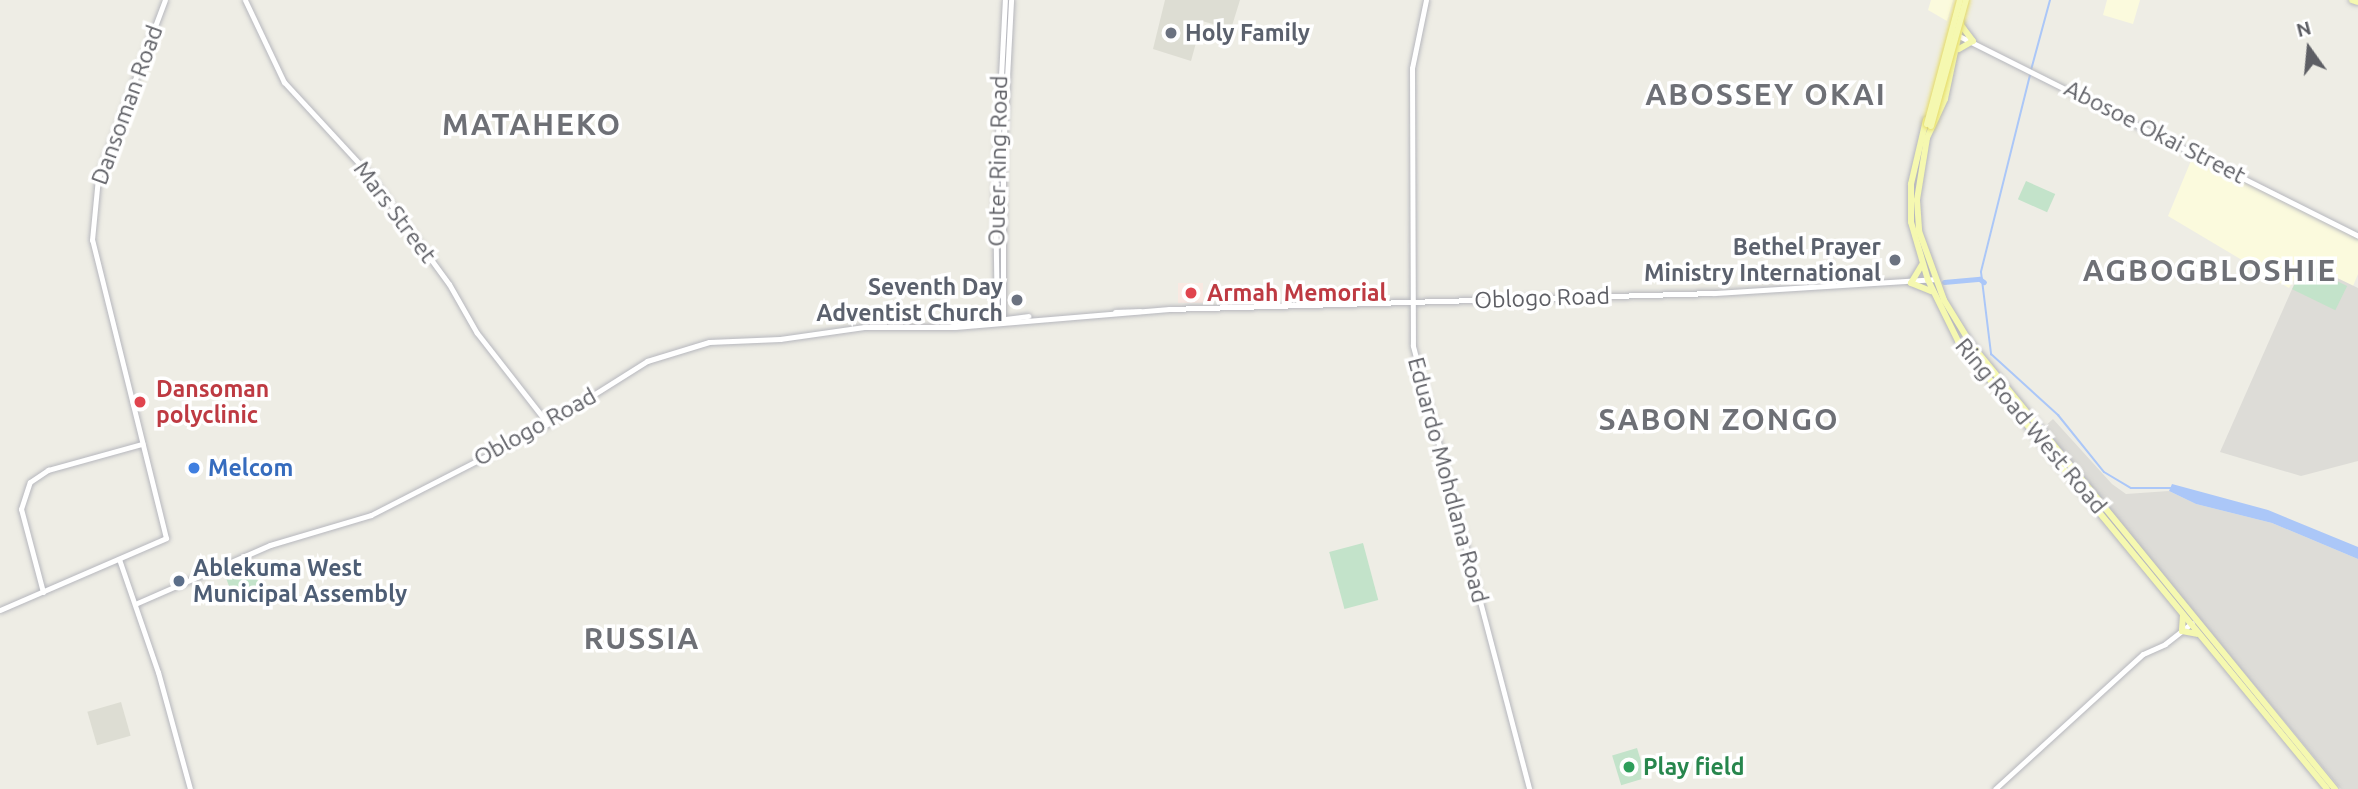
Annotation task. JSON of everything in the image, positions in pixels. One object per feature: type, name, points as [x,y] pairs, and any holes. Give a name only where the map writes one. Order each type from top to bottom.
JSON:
[{"type":"main road","name":"Dansoman Road","points":[[119,559],[166,537],[94,259],[92,212],[101,170],[165,0]]},
{"type":"main road","name":"Mars Street","points":[[245,0],[284,82],[368,173],[449,284],[477,333],[548,424]]},
{"type":"main road","name":"Outer Ring Road","points":[[1000,320],[995,195],[1005,0]]},
{"type":"main road","name":"Outer Ring Road","points":[[1000,320],[1003,154],[1011,0]]},
{"type":"main road","name":"Eduardo Mohdlana Road","points":[[1426,0],[1412,68],[1410,300],[1416,364],[1529,789]]},
{"type":"main road","name":"Ring Road West Road","points":[[1927,129],[1936,125],[1957,50],[1962,0]]},
{"type":"main road","name":"Ring Road West Road","points":[[1962,0],[1950,32],[1909,203],[1922,262],[1971,344],[2193,622],[2198,635],[2327,789]]},
{"type":"main road","name":"Ring Road West Road","points":[[1962,0],[1927,129],[1916,215],[1934,295],[1969,357],[2115,528],[2182,615],[2193,622]]},
{"type":"main road","points":[[2352,0],[2358,2]]},
{"type":"main road","points":[[1957,50],[1973,41],[1961,24]]},
{"type":"main road","name":"Abosoe Okai Street","points":[[1950,32],[2025,66],[2358,236]]},
{"type":"main road","points":[[1911,283],[1920,274],[1922,262]]},
{"type":"main road","name":"Oblogo Road","points":[[135,604],[270,545],[371,515],[548,424],[667,352],[709,342],[780,339],[864,327],[952,326],[1000,320],[1148,311],[1911,283],[1932,279]]},
{"type":"main road","points":[[1911,283],[1926,286],[1934,295]]},
{"type":"main road","points":[[43,592],[21,509],[30,482],[48,470],[142,444]]},
{"type":"main road","points":[[0,610],[119,559],[190,789]]},
{"type":"main road","points":[[2182,615],[2182,631]]},
{"type":"main road","points":[[1996,789],[2143,654],[2193,622],[2220,650],[2335,789]]},
{"type":"main road","points":[[2182,631],[2198,635]]},
{"type":"shaded area","points":[[1165,0],[1240,0],[1231,29],[1202,21],[1191,61],[1153,49]]},
{"type":"shaded area","points":[[1931,0],[1953,0],[1947,21],[1928,10]]},
{"type":"shaded area","points":[[2107,0],[2140,0],[2133,24],[2103,15]]},
{"type":"shaded area","points":[[2193,156],[2358,239],[2358,274],[2353,286],[2304,262],[2289,288],[2168,216]]},
{"type":"shaded area","points":[[2026,181],[2055,194],[2047,212],[2018,199]]},
{"type":"shaded area","points":[[2304,262],[2358,288],[2358,461],[2301,476],[2220,452]]},
{"type":"shaded area","points":[[2304,265],[2347,286],[2335,310],[2292,289]]},
{"type":"shaded area","name":"Armah Memorial","points":[[1178,283],[1203,283],[1203,303],[1178,303]]},
{"type":"shaded area","points":[[2053,419],[2112,484],[2126,494],[2169,491],[2196,504],[2272,523],[2358,559],[2358,789],[2341,789],[2042,429]]},
{"type":"shaded area","points":[[1363,543],[1378,600],[1344,609],[1329,552]]},
{"type":"shaded area","points":[[250,559],[263,594],[235,604],[223,569]]},
{"type":"shaded area","points":[[121,702],[131,736],[97,745],[87,712]]},
{"type":"shaded area","name":"Play field","points":[[1637,748],[1646,778],[1621,785],[1612,756]]},
{"type":"water","points":[[2172,484],[2268,510],[2358,547],[2358,559],[2272,523],[2196,504],[2169,491]]},
{"type":"waterway","points":[[2031,70],[2050,0]]},
{"type":"waterway","points":[[2030,75],[1981,272],[1991,354],[2058,415],[2104,472],[2131,488],[2172,488]]},
{"type":"waterway","points":[[1944,282],[1980,279],[1984,282]]},
{"type":"place","name":"Holy Family","points":[[1171,33]]},
{"type":"place","name":"Bethel Prayer Ministry International","points":[[1895,260]]},
{"type":"place","name":"Armah Memorial","points":[[1191,293]]},
{"type":"place","name":"Seventh Day Adventist Church","points":[[1017,300]]},
{"type":"place","name":"Dansoman polyclinic","points":[[140,402]]},
{"type":"place","name":"Melcom","points":[[194,468]]},
{"type":"place","name":"Ablekuma West Municipal Assembly","points":[[179,581]]},
{"type":"place","name":"Play field","points":[[1629,767]]},
{"type":"district","name":"ABOSSEY OKAI","points":[[1766,94]]},
{"type":"district","name":"MATAHEKO","points":[[532,124]]},
{"type":"district","name":"AGBOGBLOSHIE","points":[[2210,270]]},
{"type":"district","name":"SABON ZONGO","points":[[1719,419]]},
{"type":"district","name":"RUSSIA","points":[[642,638]]}]
